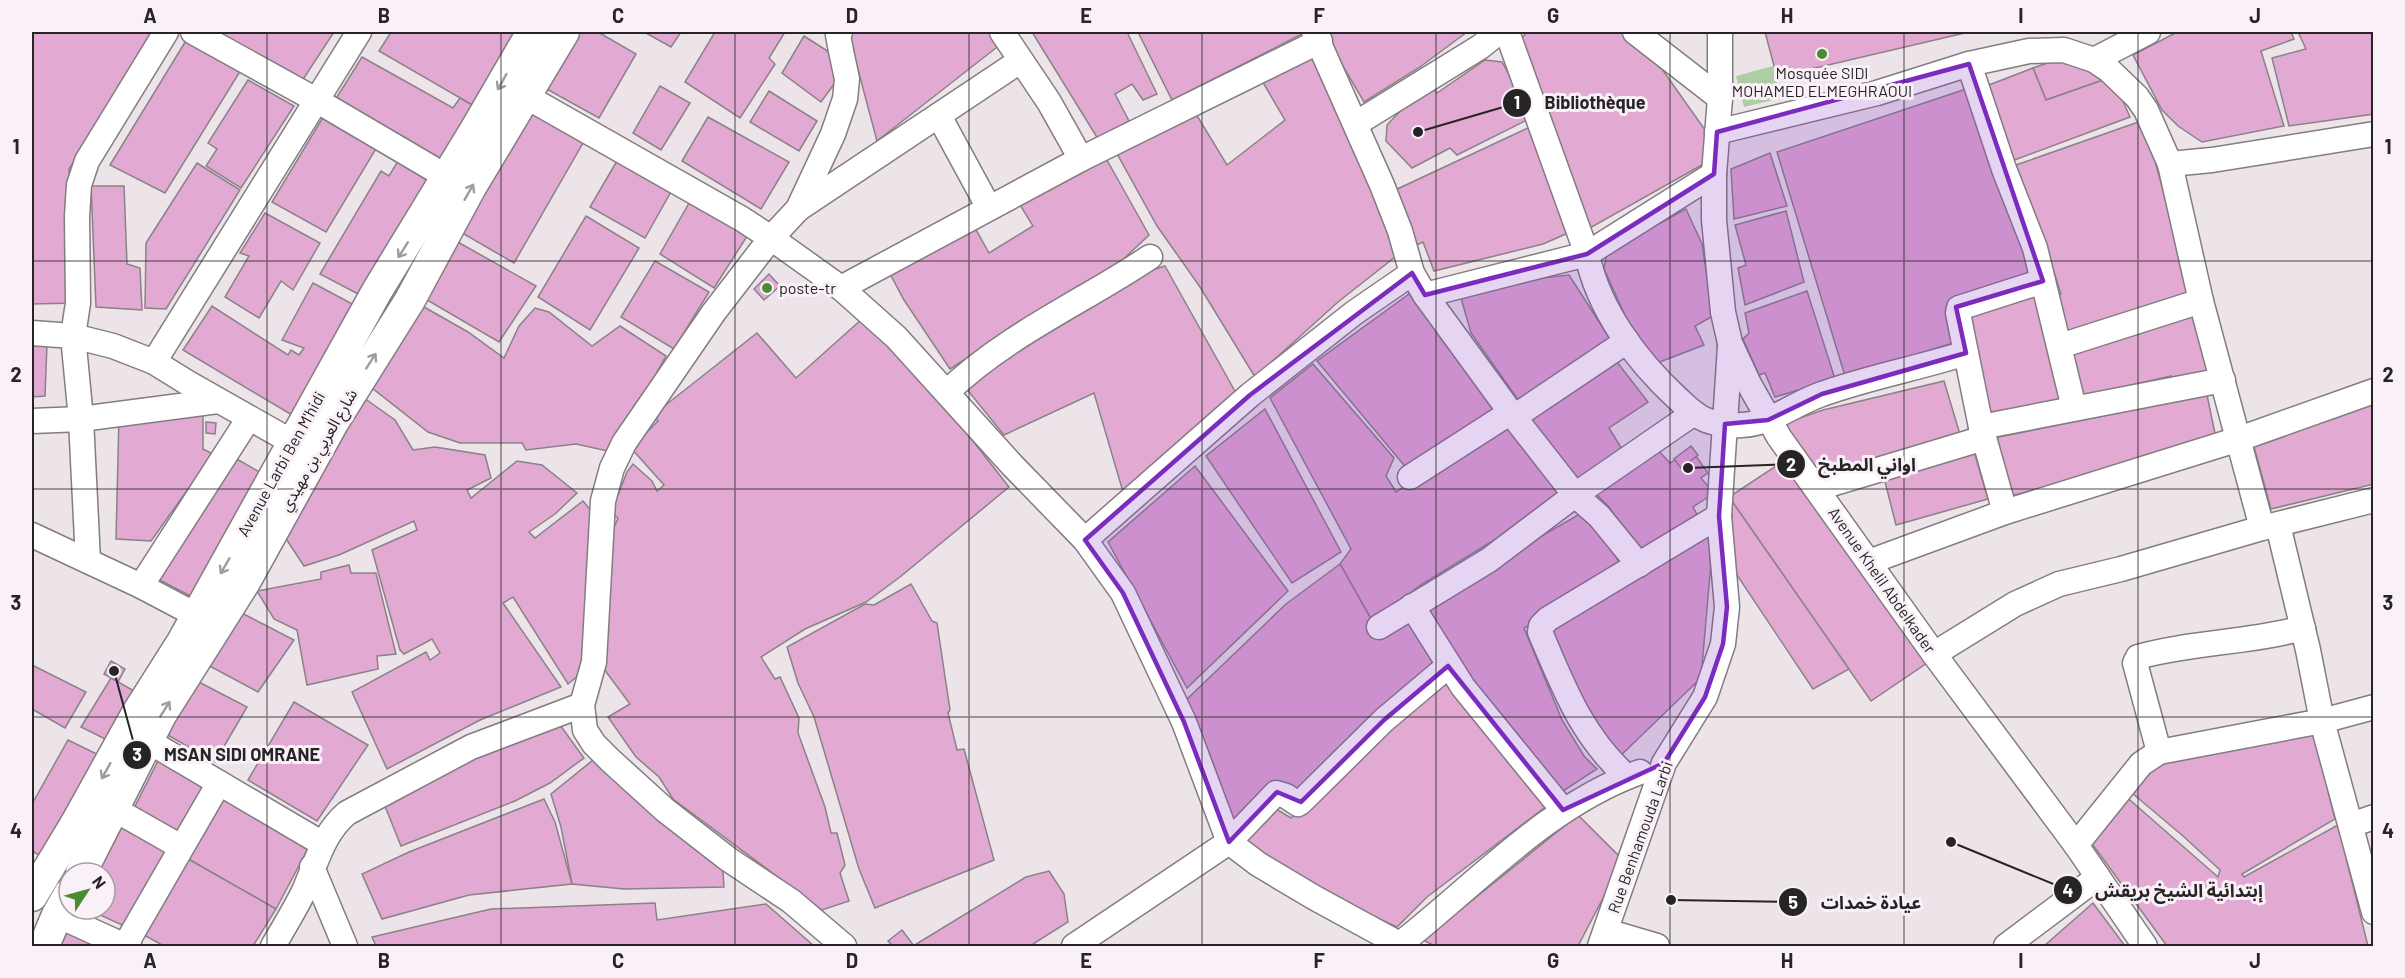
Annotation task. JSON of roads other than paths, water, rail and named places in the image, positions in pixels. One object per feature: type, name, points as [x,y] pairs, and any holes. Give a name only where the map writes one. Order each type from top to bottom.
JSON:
[{"type":"main road","name":"Avenue Larbi Ben M'hidi","points":[[34,884],[76,823],[137,713],[244,531],[304,448],[377,291],[532,32]]},
{"type":"main road","name":"شارع العربي بن مهيدي","points":[[87,861],[161,715],[245,582],[304,448],[349,397],[410,300],[471,187],[564,32]]},
{"type":"main road","points":[[56,855],[64,861]]},
{"type":"main road","points":[[44,946],[57,917]]},
{"type":"street","points":[[88,561],[81,419],[73,336],[78,303],[79,186],[87,161],[166,32]]},
{"type":"street","points":[[194,32],[447,177]]},
{"type":"street","points":[[154,363],[359,32]]},
{"type":"street","points":[[1002,32],[1049,102],[1081,159]]},
{"type":"street","points":[[1357,123],[1480,47],[1499,32]]},
{"type":"street","points":[[1507,32],[1600,293],[1627,341],[1646,367],[1694,413],[1705,420],[1725,424],[1743,425],[1768,420],[1794,405],[1822,394],[1966,353]]},
{"type":"street","points":[[1635,32],[1720,98]]},
{"type":"street","name":"Avenue Khelil Abdelkader","points":[[1720,32],[1720,98],[1714,174],[1717,260],[1723,312],[1730,344],[1768,420],[1934,654],[2076,845],[2145,946]]},
{"type":"street","points":[[2094,60],[2148,32]]},
{"type":"street","points":[[798,209],[833,134],[845,99],[848,79],[835,33]]},
{"type":"street","points":[[841,288],[988,208],[1317,36],[1357,123],[1400,231],[1412,273],[1425,295],[1512,414],[1575,495],[1599,516],[1639,565]]},
{"type":"street","points":[[1717,132],[1877,93],[1969,64],[2045,50],[2064,50],[2094,60],[2121,80],[2137,97],[2146,110],[2170,165],[2201,301],[2239,439],[2303,628],[2322,721],[2373,912]]},
{"type":"street","points":[[844,946],[791,901],[728,858],[666,810],[610,760],[594,744],[585,730],[582,705],[594,662],[603,501],[612,468],[624,443],[714,312],[771,238],[798,209],[1020,61]]},
{"type":"street","points":[[1969,64],[2004,169],[2035,248],[2074,408]]},
{"type":"street","points":[[527,96],[597,138],[685,185],[771,238],[841,288],[896,337],[1012,465],[1085,540],[1123,593],[1184,722],[1228,842],[1271,872],[1371,931],[1401,946],[1563,810],[1597,790],[1664,763]]},
{"type":"street","points":[[939,116],[988,208]]},
{"type":"street","points":[[2170,165],[2373,134]]},
{"type":"street","points":[[1425,295],[1587,254],[1714,174]]},
{"type":"street","points":[[947,392],[971,370],[1025,332],[1093,294],[1150,257]]},
{"type":"street","points":[[1085,540],[1250,395],[1354,313],[1412,273]]},
{"type":"street","points":[[2005,512],[1983,433],[1958,313],[1959,308],[2043,281]]},
{"type":"street","points":[[2060,346],[2201,301]]},
{"type":"street","points":[[32,333],[73,336],[113,346],[154,363],[304,448]]},
{"type":"street","points":[[1410,477],[1627,341]]},
{"type":"street","name":"Rue Benhamouda Larbi","points":[[1603,939],[1664,763],[1705,697],[1723,644],[1727,608],[1719,516],[1730,344]]},
{"type":"street","points":[[1818,488],[1983,433],[2074,408],[2223,380]]},
{"type":"street","points":[[1869,562],[2005,512],[2114,480],[2239,439],[2373,391]]},
{"type":"street","points":[[32,421],[81,419],[218,401]]},
{"type":"street","points":[[1379,627],[1488,560],[1575,495],[1694,413]]},
{"type":"street","points":[[141,585],[249,418]]},
{"type":"street","points":[[1934,654],[2015,604],[2059,584],[2373,500]]},
{"type":"street","points":[[1627,777],[1603,753],[1580,722],[1540,629],[1548,619],[1719,516]]},
{"type":"street","points":[[32,535],[141,585],[196,615]]},
{"type":"street","points":[[1412,606],[1448,666],[1489,721],[1563,810]]},
{"type":"street","points":[[2159,752],[2135,663],[2138,657],[2285,633],[2303,628]]},
{"type":"street","points":[[1074,946],[1228,842],[1276,794],[1286,796],[1298,804],[1301,802],[1384,720],[1448,666]]},
{"type":"street","points":[[273,946],[303,892],[323,844],[335,823],[341,818],[471,747],[582,705]]},
{"type":"street","points":[[2076,845],[2141,764],[2159,752],[2322,721],[2373,707]]},
{"type":"street","points":[[148,741],[323,844]]},
{"type":"street","points":[[88,921],[126,946],[219,783]]},
{"type":"street","points":[[114,809],[181,847]]},
{"type":"street","points":[[2351,825],[2373,817]]},
{"type":"street","points":[[312,867],[345,946]]},
{"type":"street","points":[[2006,946],[2098,877]]},
{"type":"street","points":[[1603,939],[1658,946]]},
{"type":"place","name":"Mosquée SIDI MOHAMED ELMEGHRAOUI","points":[[1822,54]]},
{"type":"place","name":"Bibliothèque","points":[[1418,132]]},
{"type":"place","name":"poste-tr","points":[[767,288]]},
{"type":"place","name":"اواني المطبخ","points":[[1688,468]]},
{"type":"place","name":"MSAN SIDI OMRANE","points":[[114,671]]},
{"type":"place","name":"إبتدائية الشيخ بريقش","points":[[1951,842]]},
{"type":"place","name":"عيادة خمدات","points":[[1671,900]]}]
